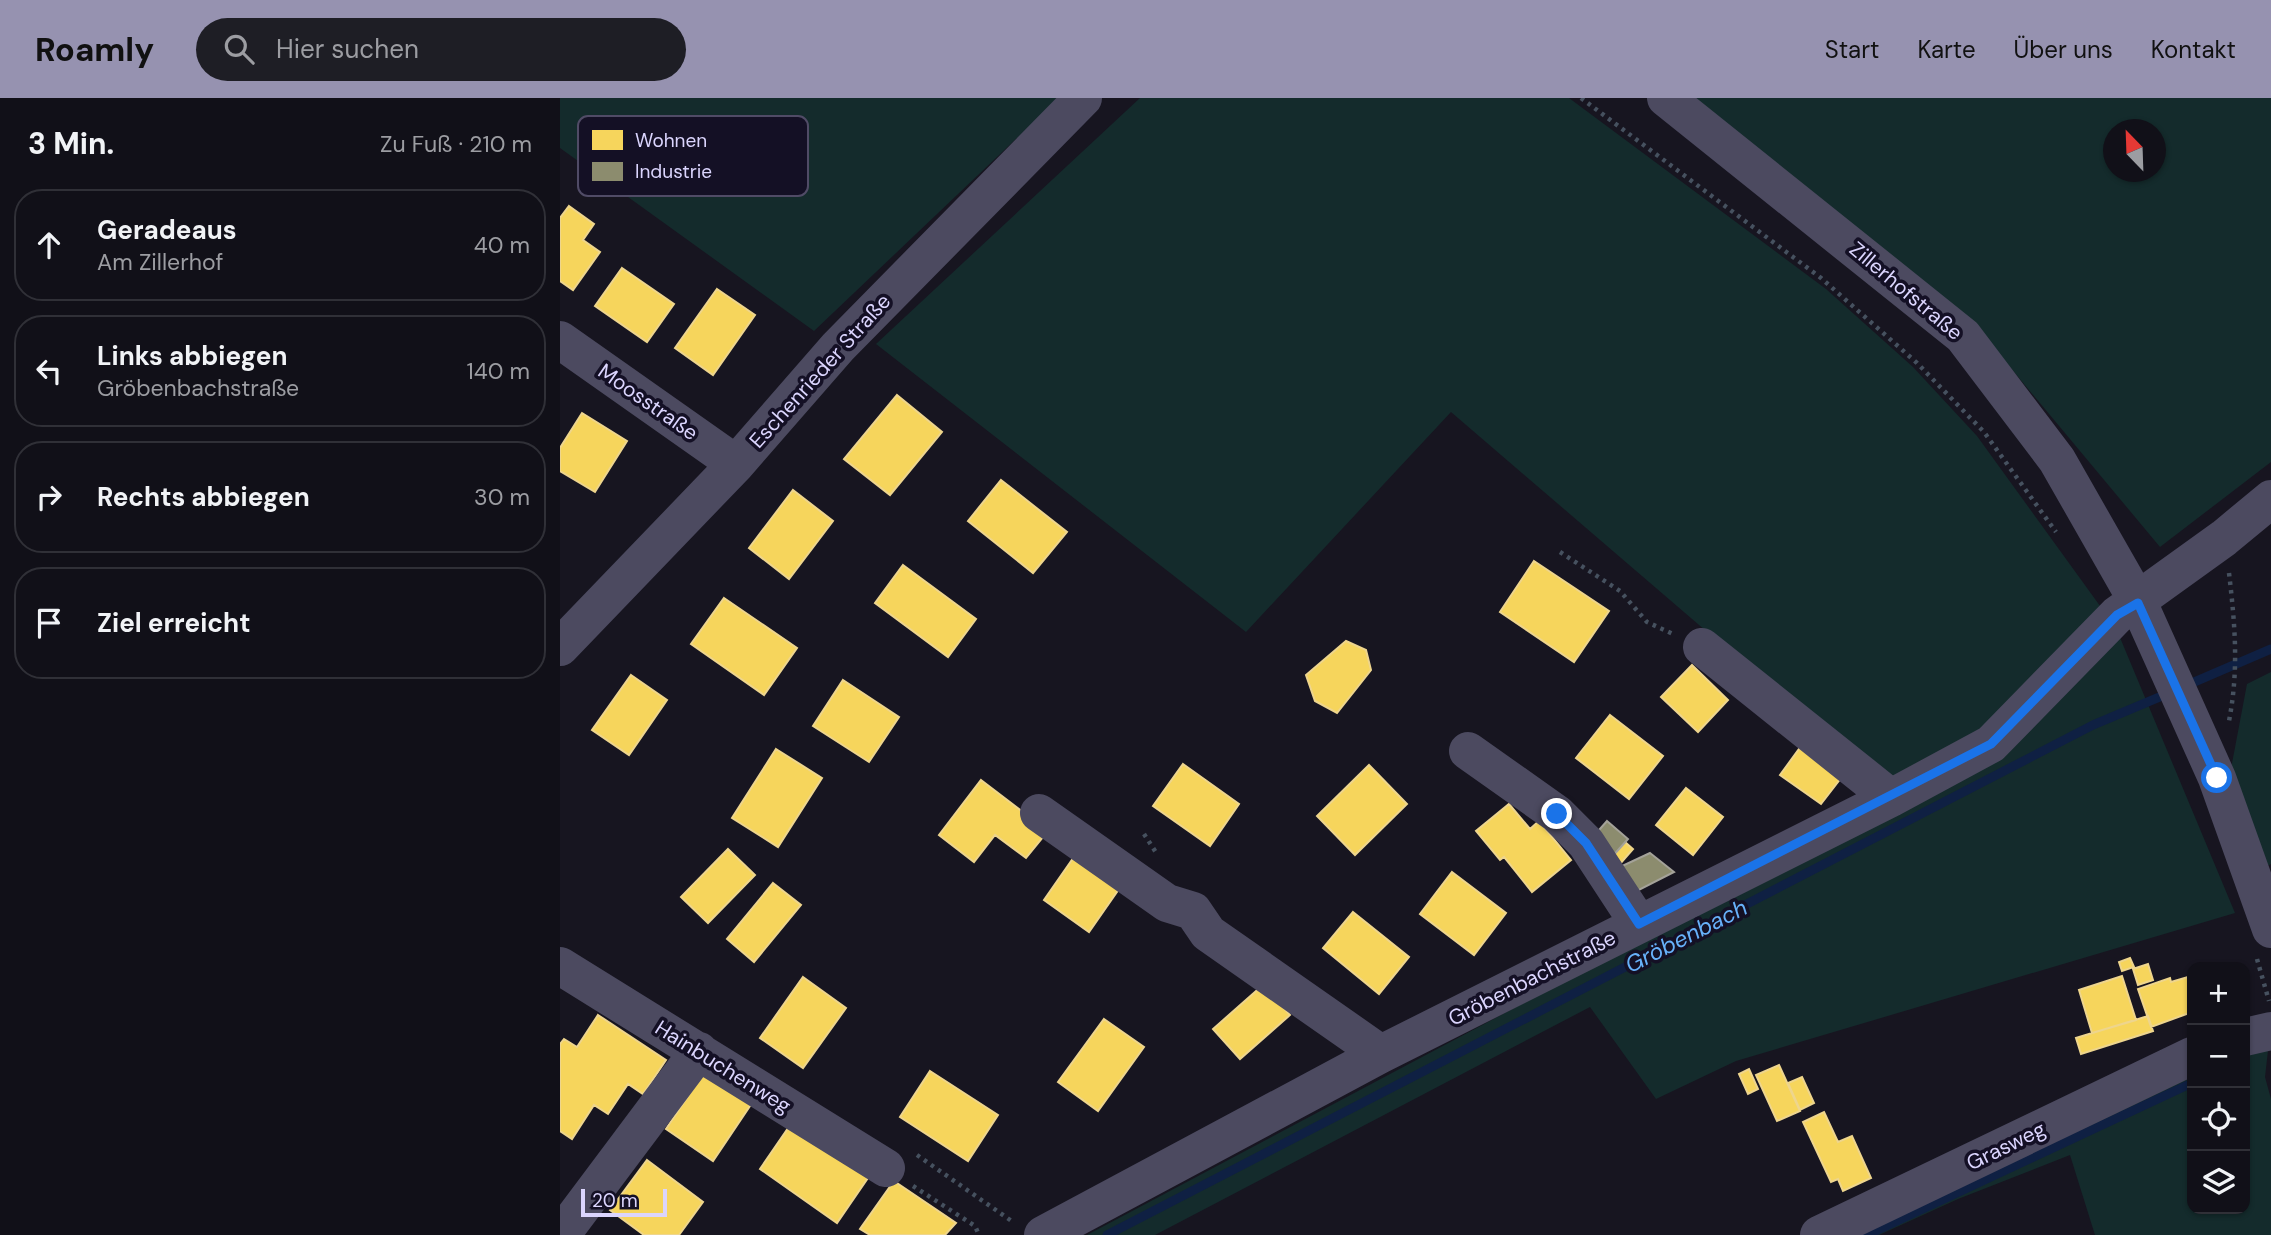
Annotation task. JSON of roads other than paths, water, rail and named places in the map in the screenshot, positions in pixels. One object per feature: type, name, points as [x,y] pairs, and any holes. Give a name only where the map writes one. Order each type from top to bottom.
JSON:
[{"type":"street","name":"Eschenrieder Straße","points":[[560,647],[736,464],[838,347],[1083,98]]},
{"type":"street","name":"Zillerhofstraße","points":[[1666,98],[1963,336],[2057,460],[2138,603],[2263,876],[2271,929]]},
{"type":"street","name":"Moosstraße","points":[[560,340],[736,464]]},
{"type":"street","name":"Gröbenbachstraße","points":[[1031,1231],[1891,798],[1991,744],[2117,615],[2138,603],[2271,499]]},
{"type":"street","points":[[1702,648],[1891,798]]},
{"type":"street","points":[[1468,751],[1557,814],[1586,843],[1639,924]]},
{"type":"street","points":[[1039,813],[1167,904],[1193,911],[1208,933],[1381,1054]]},
{"type":"street","name":"Hainbuchenweg","points":[[560,966],[699,1051],[896,1158]]},
{"type":"street","points":[[2250,1036],[2271,1031]]},
{"type":"street","points":[[560,1228],[570,1223],[699,1051]]},
{"type":"street","name":"Grasweg","points":[[1819,1235],[2187,1058]]},
{"type":"waterway","name":"Gröbenbach","points":[[2185,686],[2271,649]]},
{"type":"waterway","name":"Gröbenbach","points":[[1107,1235],[2093,725],[2169,693]]},
{"type":"waterway","points":[[1867,1235],[2187,1085]]}]
